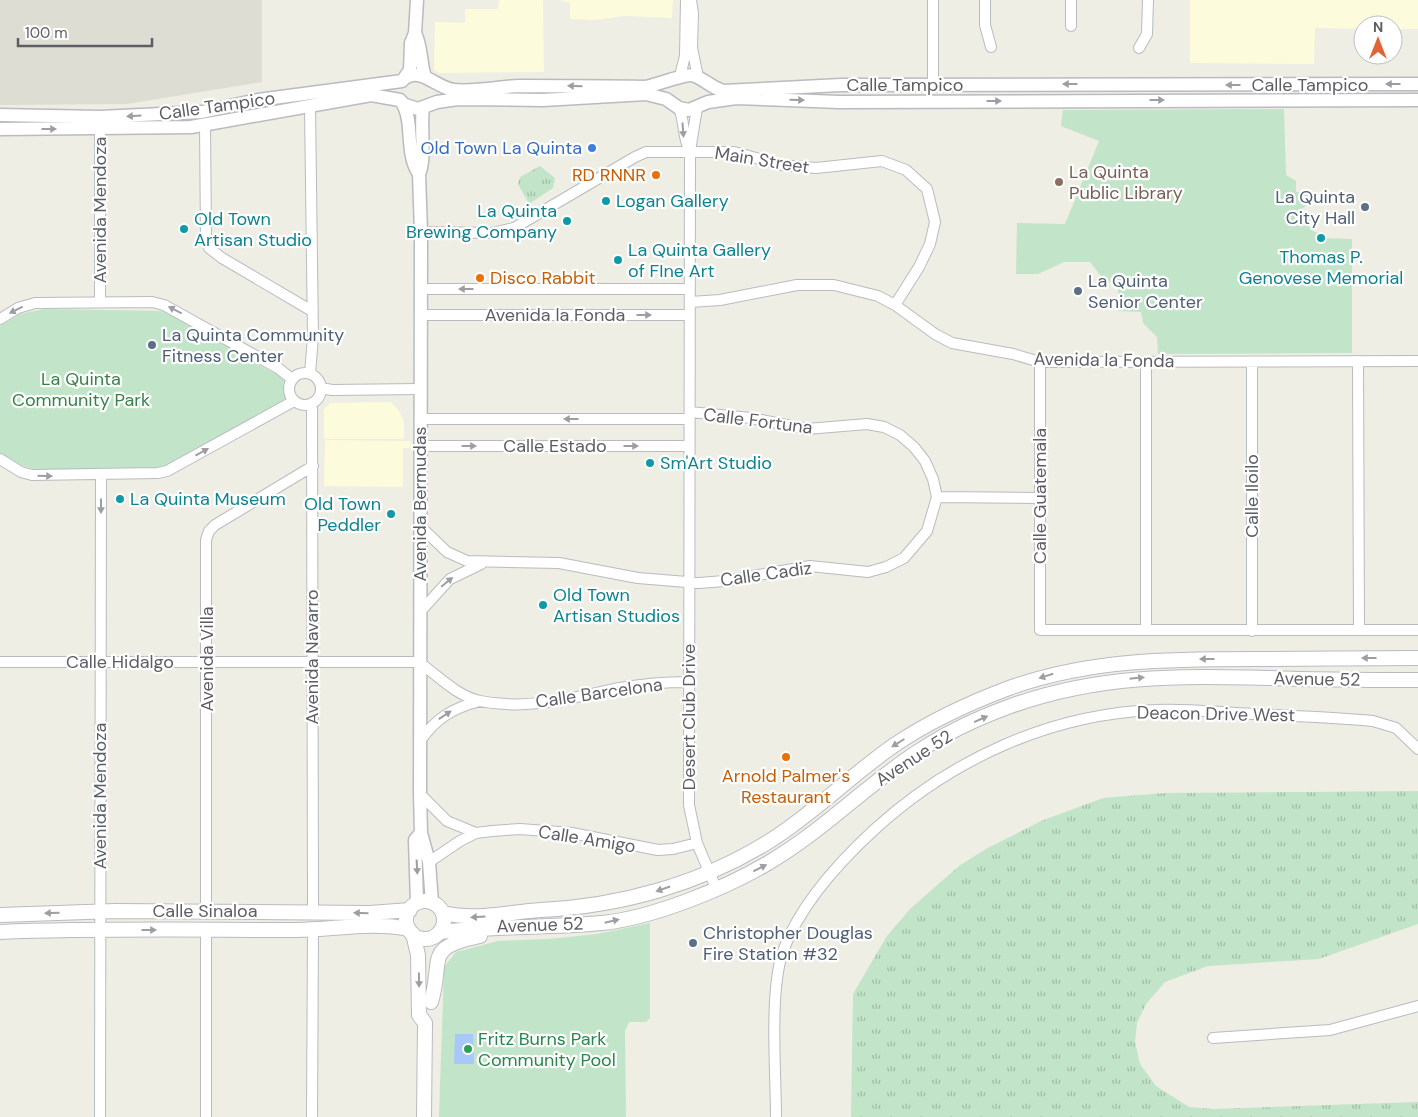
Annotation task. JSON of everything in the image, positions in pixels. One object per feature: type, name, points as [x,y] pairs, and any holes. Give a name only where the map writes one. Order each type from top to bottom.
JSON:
[{"type":"main road","name":"Avenue 52","points":[[443,913],[459,917],[478,917],[607,904],[649,894],[709,872],[767,842],[807,816],[893,746],[935,721],[977,700],[1054,674],[1101,664],[1153,660],[1418,658]]},
{"type":"main road","name":"Avenue 52","points":[[436,935],[480,927],[529,927],[604,923],[647,913],[716,888],[767,864],[804,841],[920,750],[1007,707],[1055,692],[1101,682],[1147,677],[1418,680]]},
{"type":"main road","points":[[424,1117],[425,1023],[419,1015],[418,955],[406,919],[413,907],[432,903],[443,913],[444,923],[436,935],[429,960],[432,1015],[425,1023]]},
{"type":"main road","name":"Calle Sinaloa","points":[[0,915],[100,912],[370,913],[413,907]]},
{"type":"main road","name":"Calle Sinaloa","points":[[0,932],[100,929],[313,930],[375,924],[411,932]]},
{"type":"main road","points":[[431,1002],[435,989],[436,963],[441,952],[450,943],[480,936],[520,932],[529,927]]},
{"type":"main road","points":[[411,932],[423,939],[436,935]]},
{"type":"street","name":"Avenida Bermudas","points":[[417,0],[415,33],[410,43],[410,70],[398,89],[406,113],[412,163],[419,174],[422,232],[420,289],[420,794],[421,833],[429,862],[432,903]]},
{"type":"street","name":"Desert Club Drive","points":[[686,0],[686,56],[670,91],[683,116],[684,141],[690,151]]},
{"type":"street","name":"Desert Club Drive","points":[[691,0],[693,13],[692,48],[706,94],[698,106],[690,151],[689,805],[697,843],[716,888]]},
{"type":"street","points":[[839,102],[874,95],[928,93],[933,86],[933,0]]},
{"type":"street","points":[[984,0],[985,25],[992,46]]},
{"type":"street","points":[[1071,0],[1071,26]]},
{"type":"street","points":[[1139,48],[1148,34],[1148,0]]},
{"type":"street","name":"Avenida Bermudas","points":[[415,33],[420,43],[421,65],[433,90],[431,101],[425,107],[420,129],[423,166],[419,174]]},
{"type":"street","name":"Calle Tampico","points":[[0,129],[100,123],[202,112],[258,100],[403,79],[412,74],[454,90],[518,86],[645,87],[689,74],[700,79],[710,87],[723,91],[841,85],[1418,84]]},
{"type":"street","name":"Calle Tampico","points":[[0,115],[155,129],[205,125],[371,95],[402,102],[412,109],[458,99],[544,100],[646,94],[666,99],[688,110],[736,98],[839,102],[1418,100]]},
{"type":"street","points":[[310,106],[312,311],[310,374]]},
{"type":"street","name":"Avenida Mendoza","points":[[100,123],[100,302]]},
{"type":"street","points":[[205,125],[206,237],[209,248],[222,258],[312,311]]},
{"type":"street","name":"Main Street","points":[[422,232],[504,232],[635,157],[658,151],[734,152],[781,165],[816,168],[882,161],[906,170],[927,189],[935,222],[930,244],[919,267],[895,305]]},
{"type":"street","name":"Avenida la Fonda","points":[[690,302],[720,300],[796,285],[818,284],[862,291],[895,305],[935,334],[952,343],[1013,354],[1040,362],[1418,362]]},
{"type":"street","name":"Avenida la Fonda","points":[[420,289],[689,289]]},
{"type":"street","points":[[0,318],[18,308],[35,302],[152,302],[174,309],[260,360],[278,368],[292,379]]},
{"type":"street","name":"Avenida la Fonda","points":[[420,315],[690,315]]},
{"type":"street","points":[[1358,361],[1358,630]]},
{"type":"street","name":"Calle Guatemala","points":[[1040,362],[1040,630],[1146,630]]},
{"type":"street","points":[[1146,362],[1146,630],[1418,630]]},
{"type":"street","name":"Calle Iloilo","points":[[1252,362],[1252,631]]},
{"type":"street","points":[[0,459],[21,472],[32,475],[101,475],[167,471],[287,404],[294,402],[306,405],[312,403],[320,394],[321,388],[315,376],[303,373],[292,379],[289,390],[294,402]]},
{"type":"street","points":[[321,388],[332,390],[420,389]]},
{"type":"street","name":"Avenida Navarro","points":[[312,403],[313,912]]},
{"type":"street","name":"Calle Estado","points":[[420,419],[689,416]]},
{"type":"street","name":"Calle Fortuna","points":[[689,416],[751,418],[807,429],[868,424],[884,427],[900,435],[925,461],[933,479],[936,497]]},
{"type":"street","name":"Calle Estado","points":[[420,446],[689,446]]},
{"type":"street","name":"Avenida Villa","points":[[206,912],[206,540],[208,531],[215,524],[313,466]]},
{"type":"street","name":"Avenida Mendoza","points":[[100,1117],[101,475]]},
{"type":"street","points":[[936,497],[1040,498]]},
{"type":"street","name":"Calle Cadiz","points":[[420,526],[440,547],[456,558],[484,563],[518,561],[559,563],[638,578],[724,581],[810,566],[868,572],[886,567],[904,558],[918,544],[927,531],[933,517],[936,497]]},
{"type":"street","name":"Calle Cadiz","points":[[420,612],[450,579],[469,568],[484,563]]},
{"type":"street","name":"Calle Hidalgo","points":[[0,662],[420,662]]},
{"type":"street","name":"Calle Barcelona","points":[[420,662],[462,694],[480,701]]},
{"type":"street","name":"Calle Barcelona","points":[[420,741],[440,718],[463,705],[480,701],[550,702],[643,684],[688,682]]},
{"type":"street","name":"Deacon Drive West","points":[[776,1117],[776,994],[783,952],[801,917],[827,878],[862,841],[904,803],[985,752],[1029,735],[1069,723],[1114,714],[1157,710],[1373,721],[1396,728],[1418,749]]},
{"type":"street","name":"Calle Amigo","points":[[420,794],[447,821],[476,833]]},
{"type":"street","name":"Calle Amigo","points":[[429,862],[460,841],[476,833],[501,830],[552,830],[658,850],[673,849],[697,843]]},
{"type":"street","name":"Avenida Bermudas","points":[[413,907],[415,840],[421,833]]},
{"type":"street","points":[[206,930],[206,1117]]},
{"type":"street","points":[[312,1117],[313,930]]},
{"type":"street","points":[[1213,1038],[1330,1030],[1418,1006]]},
{"type":"shaded area","points":[[0,0],[262,0],[262,82],[127,104],[0,105]]},
{"type":"shaded area","points":[[499,0],[543,0],[544,72],[439,73],[434,69],[435,22],[465,23],[465,9],[498,9]]},
{"type":"shaded area","points":[[559,0],[673,0],[672,18],[625,16],[594,20],[570,19],[570,3]]},
{"type":"shaded area","points":[[1190,0],[1418,0],[1418,29],[1403,29],[1403,15],[1353,15],[1353,29],[1315,28],[1314,64],[1190,63]]},
{"type":"shaded area","points":[[391,402],[399,411],[404,422],[404,439],[324,439],[324,410],[330,403]]},
{"type":"shaded area","points":[[325,440],[411,441],[411,448],[403,448],[403,487],[324,486]]},
{"type":"green space","points":[[1284,109],[1286,175],[1296,181],[1296,192],[1313,192],[1311,201],[1302,209],[1310,217],[1314,232],[1320,233],[1321,238],[1352,239],[1352,353],[1158,354],[1157,337],[1143,323],[1141,312],[1118,311],[1118,285],[1104,280],[1090,262],[1064,262],[1038,274],[1016,274],[1017,223],[1065,224],[1099,141],[1061,126],[1063,110]]},
{"type":"green space","points":[[540,166],[555,178],[553,188],[529,204],[518,184],[520,177]]},
{"type":"green space","name":"La Quinta Community Park","points":[[44,309],[164,311],[272,372],[285,376],[283,385],[286,399],[162,469],[40,471],[21,465],[0,453],[0,326],[20,314]]},
{"type":"green space","points":[[1418,791],[1418,924],[1319,959],[1208,966],[1165,982],[1146,1004],[1137,1023],[1135,1042],[1140,1064],[1156,1086],[1189,1107],[1214,1109],[1418,1102],[1418,1117],[851,1117],[853,994],[887,936],[910,909],[959,866],[986,849],[1041,821],[1103,798],[1165,793]]},
{"type":"green space","points":[[650,923],[650,1018],[646,1022],[629,1022],[625,1031],[626,1117],[439,1117],[444,967],[456,952],[498,941],[549,939],[597,934]]},
{"type":"water","points":[[455,1034],[473,1034],[474,1064],[454,1064]]},
{"type":"place","name":"Old Town La Quinta","points":[[592,148]]},
{"type":"place","name":"RD RNNR","points":[[656,175]]},
{"type":"place","name":"La Quinta Public Library","points":[[1059,182]]},
{"type":"place","name":"Logan Gallery","points":[[606,201]]},
{"type":"place","name":"La Quinta City Hall","points":[[1365,207]]},
{"type":"place","name":"La Quinta Brewing Company","points":[[567,221]]},
{"type":"place","name":"Old Town Artisan Studio","points":[[184,229]]},
{"type":"place","name":"Thomas P. Genovese Memorial","points":[[1321,238]]},
{"type":"place","name":"La Quinta Gallery of FIne Art","points":[[618,260]]},
{"type":"place","name":"Disco Rabbit","points":[[480,278]]},
{"type":"place","name":"La Quinta Senior Center","points":[[1078,291]]},
{"type":"place","name":"La Quinta Community Fitness Center","points":[[152,345]]},
{"type":"place","name":"Sm'Art Studio","points":[[650,463]]},
{"type":"place","name":"La Quinta Museum","points":[[120,499]]},
{"type":"place","name":"Old Town Peddler","points":[[391,514]]},
{"type":"place","name":"Old Town Artisan Studios","points":[[543,605]]},
{"type":"place","name":"Arnold Palmer's Restaurant","points":[[786,757]]},
{"type":"place","name":"Christopher Douglas Fire Station #32","points":[[693,943]]},
{"type":"place","name":"Fritz Burns Park Community Pool","points":[[468,1049]]}]
